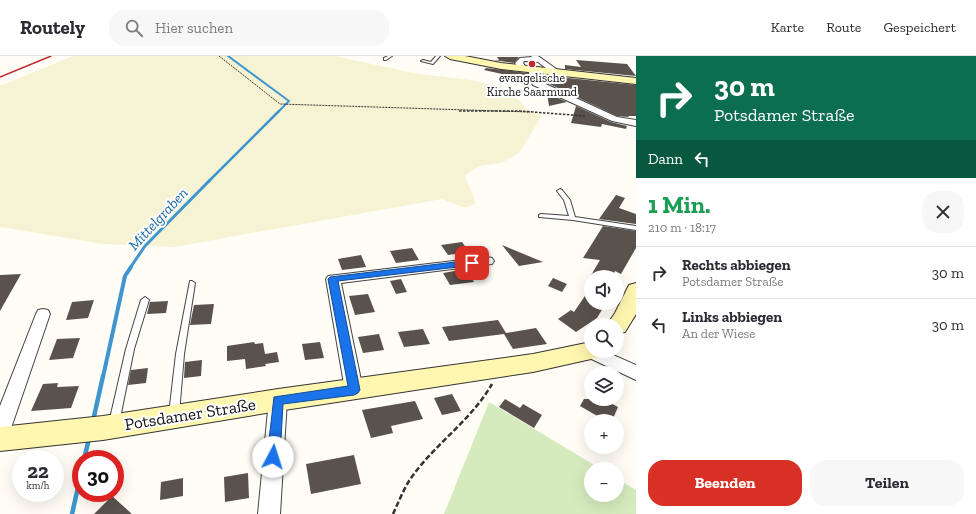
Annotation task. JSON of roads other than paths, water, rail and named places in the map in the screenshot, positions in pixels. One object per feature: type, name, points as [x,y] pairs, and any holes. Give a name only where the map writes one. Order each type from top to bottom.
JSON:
[{"type":"main road","points":[[450,56],[524,69],[636,81]]},
{"type":"main road","points":[[624,320],[636,290]]},
{"type":"main road","name":"Potsdamer Straße","points":[[0,439],[108,428],[278,400],[489,370],[584,353]]},
{"type":"street","points":[[558,73],[537,58],[522,59],[519,63],[536,83],[615,119],[636,123]]},
{"type":"street","points":[[354,390],[333,279],[487,261]]},
{"type":"street","points":[[0,434],[43,314]]},
{"type":"street","points":[[604,358],[636,373]]},
{"type":"street","points":[[269,514],[278,400]]},
{"type":"lane","points":[[385,59],[390,56]]},
{"type":"lane","points":[[423,61],[432,63],[438,56]]},
{"type":"lane","points":[[560,191],[567,200],[573,218]]},
{"type":"lane","points":[[541,216],[573,218],[636,228]]},
{"type":"lane","points":[[174,416],[180,354],[192,283]]},
{"type":"lane","points":[[108,428],[145,300]]},
{"type":"waterway","name":"Mittelgraben","points":[[210,180],[289,101],[228,56]]},
{"type":"waterway","name":"Mittelgraben","points":[[130,268],[145,246],[210,180]]},
{"type":"waterway","name":"Mittelgraben","points":[[103,377],[125,276],[131,267]]},
{"type":"waterway","name":"Mittelgraben","points":[[93,421],[103,376]]},
{"type":"waterway","name":"Mittelgraben","points":[[86,450],[89,439]]},
{"type":"waterway","name":"Mittelgraben","points":[[72,514],[75,502]]},
{"type":"railway","points":[[0,77],[51,56]]},
{"type":"place","name":"evangelische Kirche Saarmund","points":[[532,64]]}]
